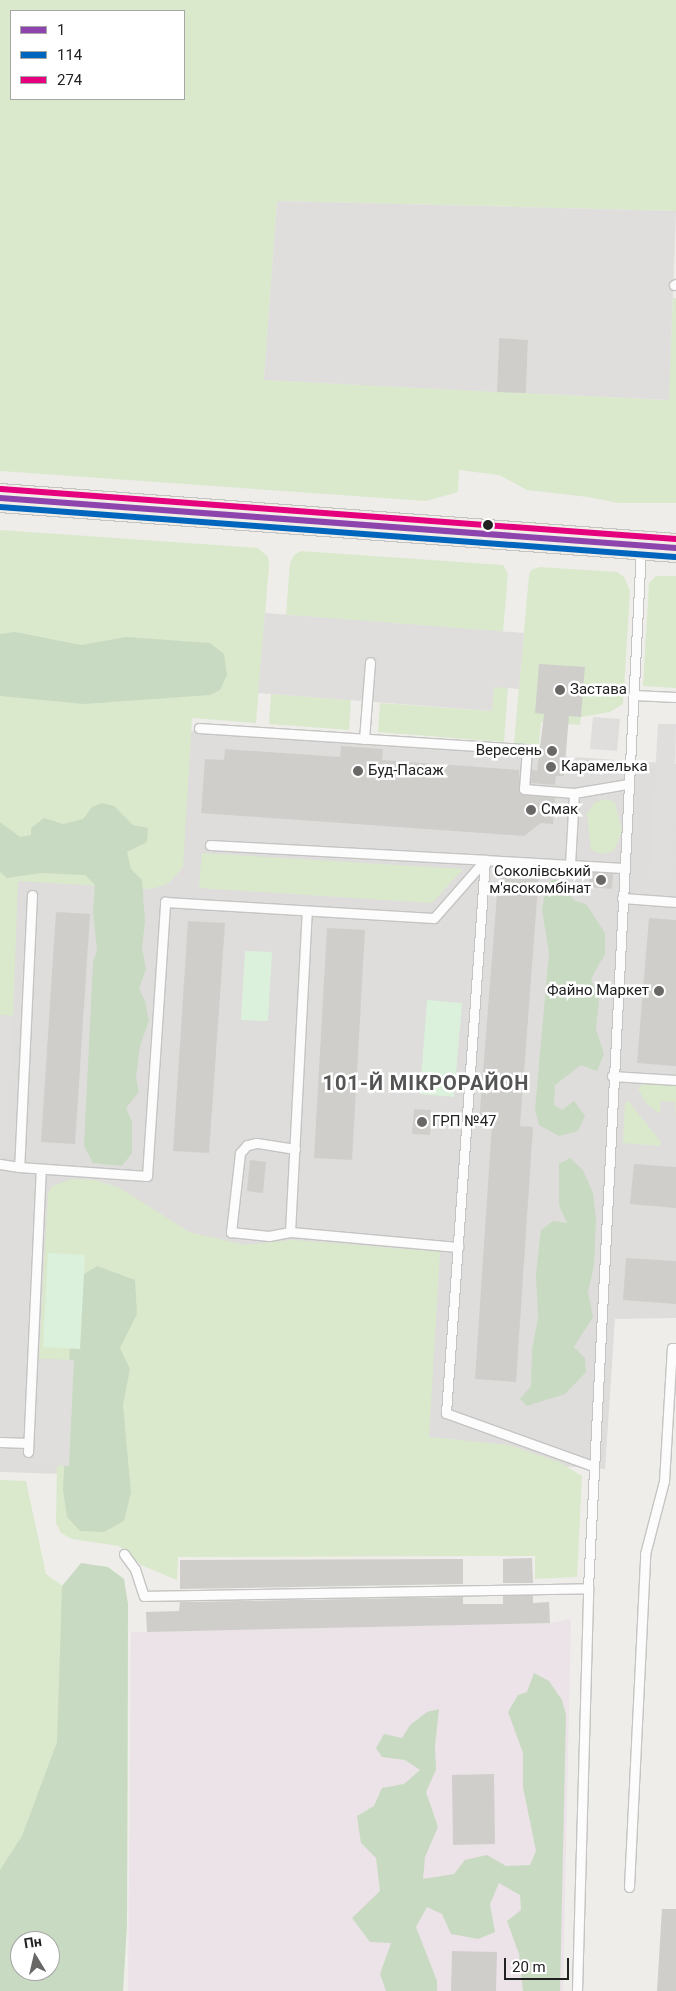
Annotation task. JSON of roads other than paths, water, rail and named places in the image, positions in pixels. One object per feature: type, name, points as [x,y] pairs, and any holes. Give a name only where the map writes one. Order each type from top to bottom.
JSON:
[{"type":"main road","points":[[0,498],[676,548]]},
{"type":"lane","points":[[577,1991],[593,1466],[641,545]]},
{"type":"lane","points":[[364,739],[370,662]]},
{"type":"lane","points":[[633,695],[676,697]]},
{"type":"lane","points":[[199,728],[527,749],[524,789],[574,793],[628,784]]},
{"type":"lane","points":[[570,865],[574,793]]},
{"type":"lane","points":[[210,845],[623,868]]},
{"type":"lane","points":[[0,1164],[41,1169],[147,1176],[165,902],[434,918],[485,860]]},
{"type":"lane","points":[[485,860],[446,1413],[593,1466]]},
{"type":"lane","points":[[19,1167],[32,894]]},
{"type":"lane","points":[[622,898],[676,902]]},
{"type":"lane","points":[[290,1232],[308,911]]},
{"type":"lane","points":[[612,1076],[676,1080]]},
{"type":"lane","points":[[295,1149],[256,1143],[247,1145],[240,1153],[231,1232],[268,1236],[290,1232],[458,1247]]},
{"type":"lane","points":[[0,1442],[28,1448],[41,1169]]},
{"type":"lane","points":[[629,1887],[645,1554],[664,1481],[672,1348],[676,1348]]},
{"type":"lane","points":[[124,1554],[135,1569],[144,1596],[588,1588]]},
{"type":"place","name":"Застава","points":[[560,690]]},
{"type":"place","name":"Вересень","points":[[552,751]]},
{"type":"place","name":"Карамелька","points":[[551,767]]},
{"type":"place","name":"Буд-Пасаж","points":[[358,771]]},
{"type":"place","name":"Смак","points":[[531,810]]},
{"type":"place","name":"Соколівський м'ясокомбінат","points":[[601,880]]},
{"type":"place","name":"Файно Маркет","points":[[659,991]]},
{"type":"place","name":"ГРП №47","points":[[422,1122]]},
{"type":"district","name":"101-Й МІКРОРАЙОН","points":[[426,1083]]}]
